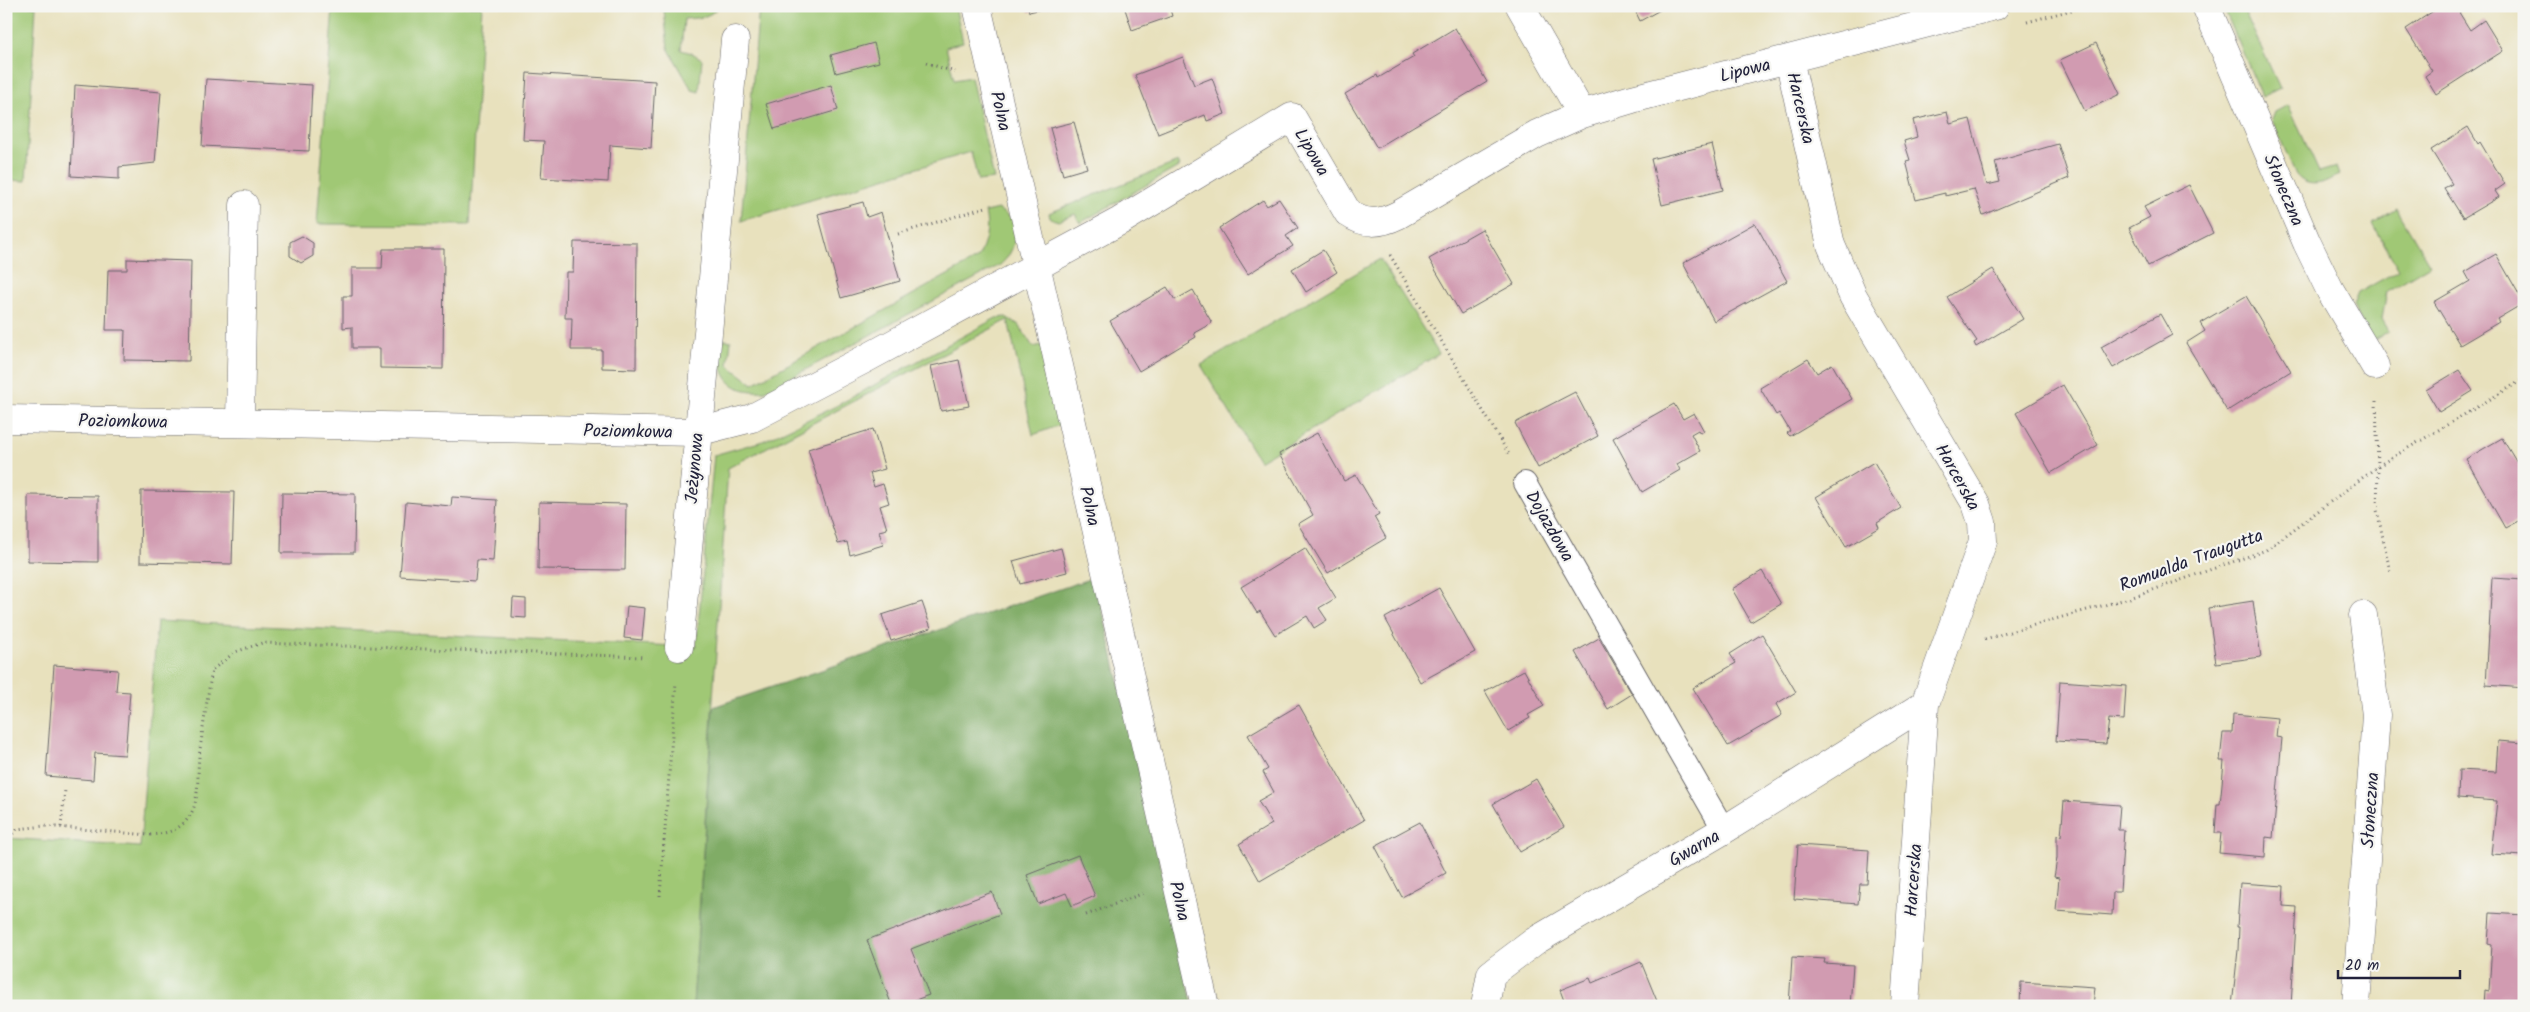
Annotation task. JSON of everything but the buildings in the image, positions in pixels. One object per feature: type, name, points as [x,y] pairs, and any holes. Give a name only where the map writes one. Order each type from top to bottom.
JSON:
[{"type":"street","name":"Polna","points":[[977,6],[1205,1006]]},
{"type":"street","points":[[1520,6],[1582,114]]},
{"type":"street","name":"Słoneczna","points":[[2206,6],[2307,243],[2330,290],[2374,366]]},
{"type":"street","name":"Lipowa","points":[[1037,268],[1077,243],[1120,222],[1292,117],[1348,213],[1358,220],[1372,223],[1385,221],[1537,134],[1582,114],[1632,99],[1978,8]]},
{"type":"street","name":"Jeżynowa","points":[[678,653],[697,432],[735,40]]},
{"type":"street","name":"Harcerska","points":[[1789,59],[1835,254],[1853,296],[1976,504],[1982,522],[1983,541],[1924,704],[1905,1006]]},
{"type":"street","points":[[240,422],[244,205]]},
{"type":"street","name":"Poziomkowa","points":[[6,419],[697,432],[752,418],[1037,268]]},
{"type":"street","name":"Słoneczna","points":[[2356,1006],[2376,715],[2363,615]]},
{"type":"street","name":"Gwarna","points":[[1485,1006],[1491,974],[1534,941],[1724,830],[1924,704]]},
{"type":"lane","name":"Dojazdowa","points":[[1525,482],[1724,830]]},
{"type":"path","points":[[898,234],[1020,197]]},
{"type":"path","name":"Dojazdowa","points":[[1372,223],[1525,482]]},
{"type":"path","points":[[2374,366],[2378,466],[2376,510],[2390,572]]},
{"type":"path","name":"Romualda Traugutta","points":[[1944,651],[2133,597],[2266,550],[2378,466],[2524,379]]},
{"type":"path","points":[[6,841],[17,829],[45,826],[149,836],[164,834],[178,829],[190,816],[196,794],[212,670],[234,652],[262,643],[678,653],[660,896]]},
{"type":"path","points":[[61,827],[65,790]]},
{"type":"path","points":[[1086,915],[1175,881]]},
{"type":"green space","points":[[6,6],[36,6],[26,181],[6,180]]},
{"type":"green space","points":[[333,6],[482,6],[470,225],[317,224]]},
{"type":"green space","points":[[698,6],[719,6],[708,15],[684,19],[681,50],[692,53],[702,59],[699,92],[692,90],[668,48],[664,10],[698,9]]},
{"type":"green space","points":[[759,6],[955,6],[963,42],[946,47],[954,80],[971,77],[994,179],[978,181],[971,152],[741,221]]},
{"type":"green space","points":[[2223,6],[2242,6],[2280,88],[2262,97]]},
{"type":"green space","points":[[2288,105],[2319,172],[2336,167],[2339,175],[2317,184],[2311,184],[2301,180],[2296,175],[2272,120],[2275,112]]},
{"type":"green space","points":[[1178,162],[1180,166],[1080,223],[1075,214],[1058,221],[1050,218],[1049,213]]},
{"type":"green space","points":[[998,209],[1014,220],[1015,227],[1013,245],[1009,255],[1000,265],[766,391],[742,389],[733,385],[727,379],[720,362],[719,338],[731,341],[728,365],[753,384],[978,258],[986,236],[985,212]]},
{"type":"green space","points":[[2397,209],[2430,265],[2387,291],[2382,319],[2389,331],[2371,342],[2353,305],[2358,293],[2399,270],[2373,224]]},
{"type":"green space","points":[[1380,259],[1439,354],[1259,461],[1201,365]]},
{"type":"green space","points":[[1006,317],[1019,325],[1033,347],[1042,345],[1060,425],[1033,435],[1008,320],[728,468],[693,1006],[6,1006],[6,838],[140,847],[157,621],[696,647],[714,455],[763,441],[836,406],[996,318]]},
{"type":"green space","points":[[1095,577],[1193,1006],[693,1006],[713,707]]}]
